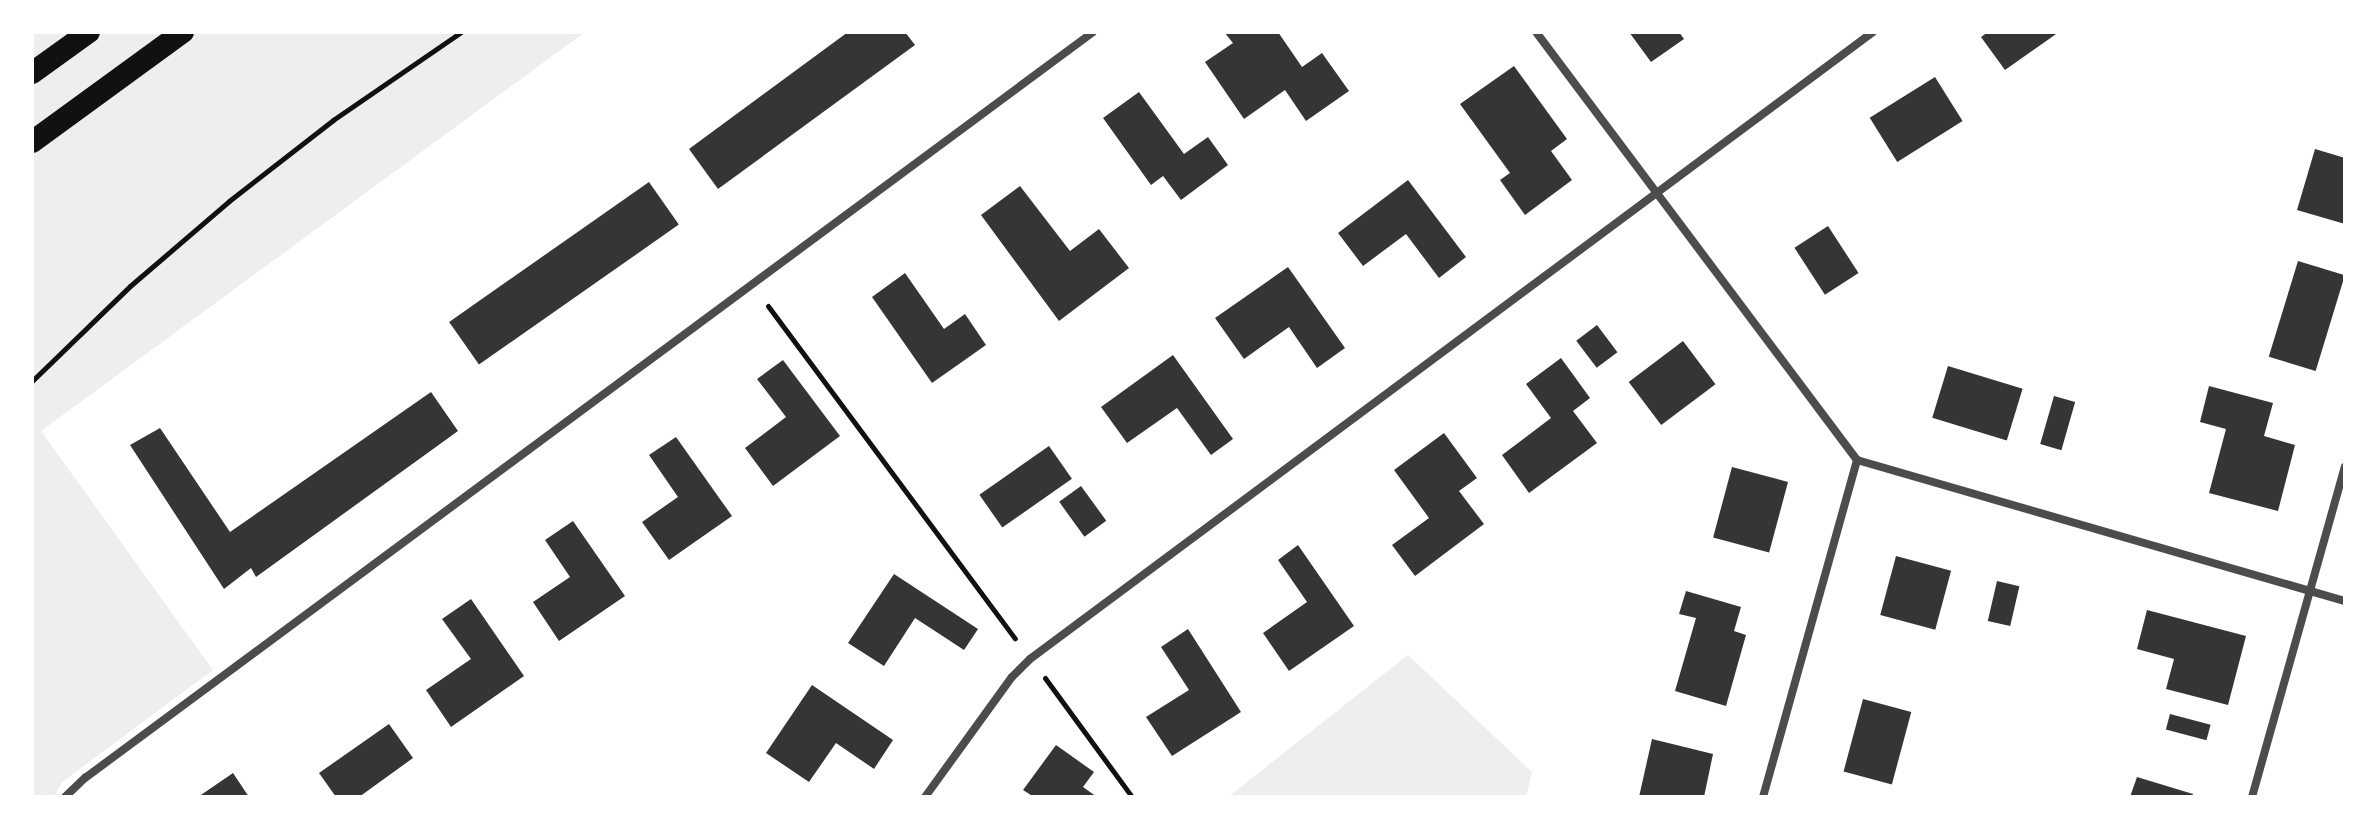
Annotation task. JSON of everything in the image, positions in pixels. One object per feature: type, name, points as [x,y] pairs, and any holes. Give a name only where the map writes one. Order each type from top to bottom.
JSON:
[{"type":"highway","points":[[32,73],[89,32]]},
{"type":"highway","points":[[32,142],[183,32]]},
{"type":"street","points":[[65,797],[98,769],[751,283],[1093,32]]},
{"type":"street","points":[[1536,32],[1857,460],[2345,601]]},
{"type":"street","points":[[925,797],[1012,677],[1030,659],[1873,32]]},
{"type":"street","points":[[1763,797],[1857,460]]},
{"type":"street","points":[[2252,797],[2345,467]]},
{"type":"path","points":[[32,381],[130,286],[229,201],[333,120],[461,32]]},
{"type":"path","points":[[751,283],[1132,797]]},
{"type":"shaded area","points":[[32,32],[585,32],[41,431],[213,670],[62,782],[54,797],[32,797]]},
{"type":"shaded area","points":[[1408,655],[1532,772],[1526,797],[1228,797]]},
{"type":"building","points":[[848,32],[905,32],[915,45],[718,189],[689,149]]},
{"type":"building","points":[[1224,32],[1278,32],[1302,67],[1322,53],[1349,91],[1306,121],[1285,90],[1244,119],[1205,62],[1233,43]]},
{"type":"building","points":[[1629,32],[1679,32],[1684,39],[1651,62]]},
{"type":"building","points":[[1988,32],[2059,32],[2005,70],[1981,37]]},
{"type":"building","points":[[1514,66],[1567,139],[1551,151],[1572,180],[1525,215],[1500,180],[1510,173],[1460,104]]},
{"type":"building","points":[[1935,77],[1963,121],[1897,162],[1870,118]]},
{"type":"building","points":[[1139,92],[1184,154],[1208,137],[1228,165],[1181,200],[1163,176],[1151,185],[1103,118]]},
{"type":"building","points":[[2315,149],[2345,158],[2345,224],[2297,210]]},
{"type":"building","points":[[1408,180],[1466,257],[1439,278],[1406,234],[1363,266],[1338,233]]},
{"type":"building","points":[[649,182],[679,225],[479,365],[449,322]]},
{"type":"building","points":[[1020,186],[1070,251],[1099,229],[1129,268],[1059,321],[981,215]]},
{"type":"building","points":[[1828,226],[1858,273],[1825,295],[1794,248]]},
{"type":"building","points":[[2298,261],[2345,275],[2316,371],[2269,357]]},
{"type":"building","points":[[1288,267],[1345,348],[1317,368],[1289,327],[1244,359],[1215,318]]},
{"type":"building","points":[[905,273],[944,329],[965,314],[986,345],[932,383],[872,297]]},
{"type":"building","points":[[1597,325],[1617,352],[1597,368],[1576,341]]},
{"type":"building","points":[[1683,341],[1715,384],[1661,425],[1629,382]]},
{"type":"building","points":[[1173,355],[1233,439],[1211,455],[1177,408],[1127,443],[1101,407]]},
{"type":"building","points":[[1561,358],[1590,398],[1573,411],[1597,443],[1529,493],[1502,455],[1551,418],[1526,384]]},
{"type":"building","points":[[783,360],[840,436],[773,486],[745,448],[786,417],[757,379]]},
{"type":"building","points":[[1948,366],[2023,389],[2007,440],[1932,418]]},
{"type":"building","points":[[2209,386],[2273,403],[2264,436],[2295,445],[2278,511],[2209,493],[2226,429],[2200,422]]},
{"type":"building","points":[[431,392],[458,431],[256,577],[251,568],[224,589],[130,445],[160,428],[230,532]]},
{"type":"building","points":[[2054,396],[2075,402],[2061,450],[2040,444]]},
{"type":"building","points":[[1444,433],[1477,478],[1459,491],[1484,524],[1415,576],[1392,545],[1429,518],[1394,470]]},
{"type":"building","points":[[676,437],[732,516],[669,560],[642,522],[678,497],[649,455]]},
{"type":"building","points":[[1049,446],[1072,479],[1002,528],[979,495]]},
{"type":"building","points":[[1732,467],[1788,482],[1769,553],[1713,538]]},
{"type":"building","points":[[1081,486],[1106,521],[1084,537],[1059,502]]},
{"type":"building","points":[[573,521],[625,596],[559,641],[533,602],[570,577],[545,540]]},
{"type":"building","points":[[1298,545],[1354,626],[1289,671],[1263,633],[1307,602],[1278,560]]},
{"type":"building","points":[[1896,556],[1951,571],[1935,630],[1880,615]]},
{"type":"building","points":[[894,574],[978,629],[964,650],[915,618],[884,666],[848,643]]},
{"type":"building","points":[[1997,581],[2019,586],[2010,626],[1988,621]]},
{"type":"building","points":[[1686,591],[1741,607],[1734,631],[1746,635],[1726,706],[1675,691],[1696,618],[1679,614]]},
{"type":"building","points":[[471,599],[524,676],[451,727],[426,690],[471,659],[442,619]]},
{"type":"building","points":[[2147,610],[2246,636],[2228,705],[2166,689],[2174,659],[2137,649]]},
{"type":"building","points":[[1188,629],[1241,712],[1172,756],[1146,717],[1189,690],[1161,647]]},
{"type":"building","points":[[812,685],[893,740],[874,769],[836,743],[809,782],[766,753]]},
{"type":"building","points":[[1863,699],[1911,712],[1892,784],[1844,771]]},
{"type":"building","points":[[2170,714],[2211,725],[2206,740],[2166,729]]},
{"type":"building","points":[[389,724],[413,758],[359,797],[336,797],[319,773]]},
{"type":"building","points":[[1652,739],[1713,754],[1704,797],[1639,797]]},
{"type":"building","points":[[1056,745],[1094,772],[1083,787],[1097,797],[1034,797],[1023,790]]},
{"type":"building","points":[[233,773],[249,797],[198,797]]},
{"type":"building","points":[[2137,777],[2193,794],[2192,797],[2130,797]]}]
